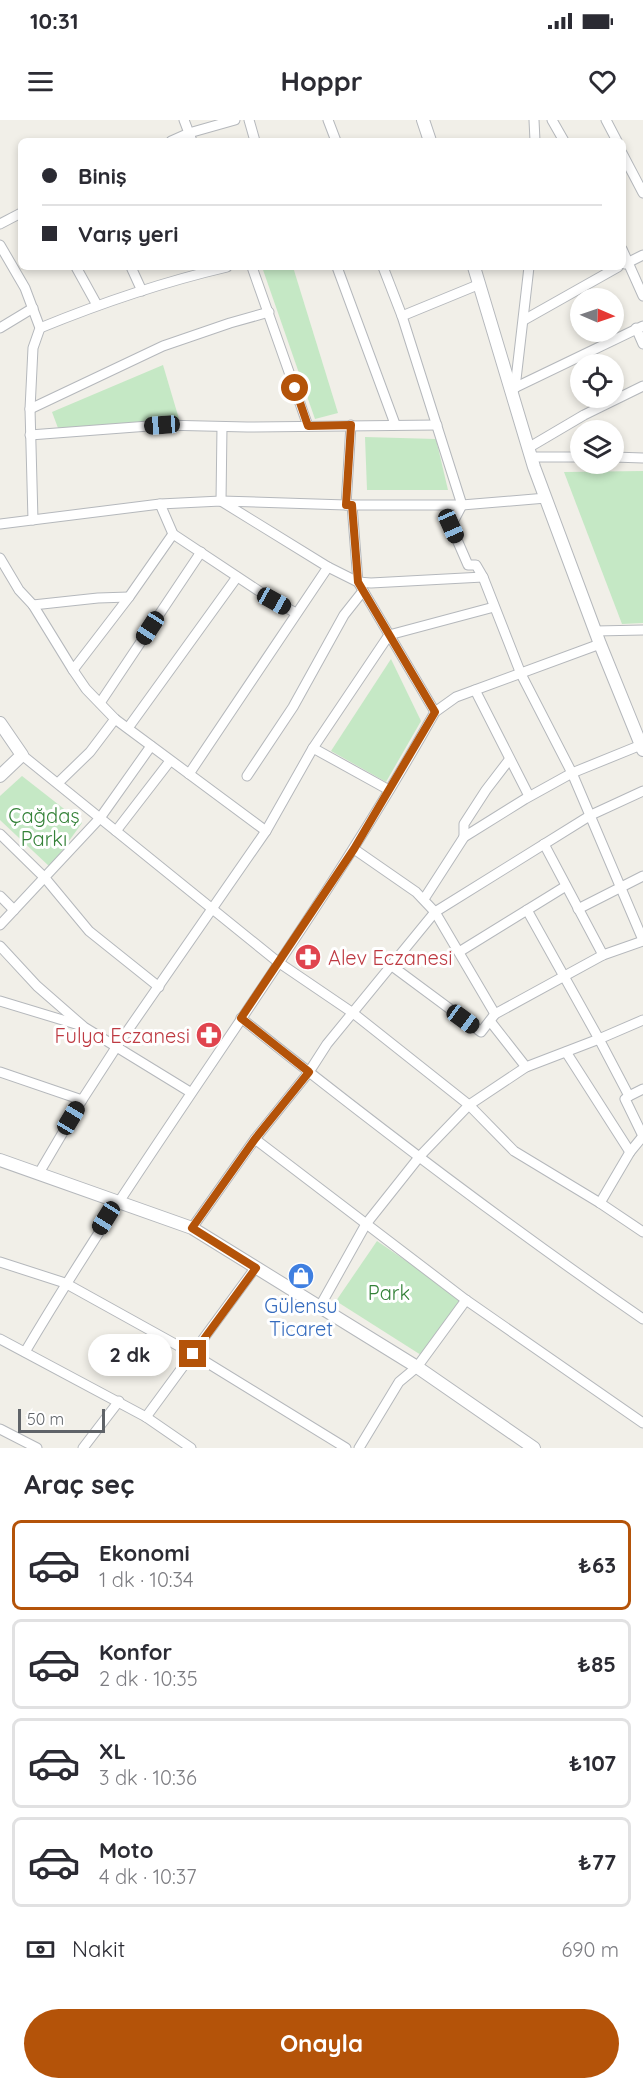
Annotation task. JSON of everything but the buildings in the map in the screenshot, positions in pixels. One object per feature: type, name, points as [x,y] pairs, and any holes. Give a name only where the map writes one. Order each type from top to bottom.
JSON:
[{"type":"street","points":[[184,120],[190,137],[235,120]]},
{"type":"street","points":[[249,120],[254,138]]},
{"type":"street","points":[[328,120],[335,138]]},
{"type":"street","points":[[423,120],[429,138]]},
{"type":"street","points":[[534,120],[535,138]]},
{"type":"street","points":[[552,120],[562,138]]},
{"type":"street","points":[[606,120],[615,138]]},
{"type":"street","points":[[626,161],[643,193]]},
{"type":"street","points":[[0,224],[18,215]]},
{"type":"street","points":[[0,245],[25,288],[40,328],[33,348],[30,409],[33,520]]},
{"type":"street","points":[[643,255],[626,263],[643,296]]},
{"type":"street","points":[[78,270],[97,305]]},
{"type":"street","points":[[132,270],[142,291]]},
{"type":"street","points":[[184,270],[187,276]]},
{"type":"street","points":[[40,328],[97,305],[187,276],[214,270]]},
{"type":"street","points":[[253,270],[308,426]]},
{"type":"street","points":[[337,270],[395,424]]},
{"type":"street","points":[[385,270],[462,505],[451,526],[468,565],[476,564],[483,577],[521,674],[572,773],[643,940],[603,955],[492,1017],[481,1032],[392,966]]},
{"type":"street","points":[[424,900],[464,837],[529,796],[572,773],[642,748],[600,644],[530,453],[475,270]]},
{"type":"street","points":[[512,389],[524,320],[529,270]]},
{"type":"street","points":[[524,320],[613,270]]},
{"type":"street","points":[[402,316],[480,284]]},
{"type":"street","points":[[0,328],[33,308]]},
{"type":"street","points":[[30,409],[163,346],[230,322],[269,312]]},
{"type":"street","points":[[512,389],[640,327],[643,344]]},
{"type":"street","points":[[530,453],[584,415],[643,386]]},
{"type":"street","points":[[30,435],[162,425],[222,427],[437,425]]},
{"type":"street","points":[[351,425],[349,505],[361,586],[435,712]]},
{"type":"street","points":[[221,501],[222,427]]},
{"type":"street","points":[[530,453],[570,456]]},
{"type":"street","points":[[624,458],[643,458]]},
{"type":"street","points":[[0,524],[160,504],[221,501],[349,505],[462,505],[546,498]]},
{"type":"street","points":[[221,501],[361,586],[483,577]]},
{"type":"street","points":[[160,504],[173,534],[296,613]]},
{"type":"street","points":[[74,670],[173,534]]},
{"type":"street","points":[[100,703],[201,552]]},
{"type":"street","points":[[0,558],[86,689],[115,719],[266,831]]},
{"type":"street","points":[[189,774],[328,567]]},
{"type":"street","points":[[128,728],[237,577]]},
{"type":"street","points":[[247,776],[293,706],[361,586]]},
{"type":"street","points":[[33,605],[129,597]]},
{"type":"street","points":[[39,1173],[117,1046],[266,831],[313,748],[389,635],[495,607]]},
{"type":"street","points":[[596,631],[643,630]]},
{"type":"street","points":[[25,1352],[65,1283],[117,1202],[354,849],[435,712],[456,697],[600,644]]},
{"type":"street","points":[[476,690],[529,796]]},
{"type":"street","points":[[58,783],[90,752],[115,719]]},
{"type":"street","points":[[0,723],[22,755],[278,962],[353,1013],[469,1105],[514,1151],[643,1232]]},
{"type":"street","points":[[0,925],[100,818],[151,746]]},
{"type":"street","points":[[313,748],[389,790]]},
{"type":"street","points":[[0,776],[22,755]]},
{"type":"street","points":[[464,837],[464,824],[509,760]]},
{"type":"street","points":[[116,831],[170,761]]},
{"type":"street","points":[[192,1228],[255,1139],[309,1072],[327,1044],[435,912],[591,815],[643,791]]},
{"type":"street","points":[[0,834],[45,878],[89,931],[159,987]]},
{"type":"street","points":[[544,844],[603,955]]},
{"type":"street","points":[[354,849],[424,900],[435,912],[459,952],[492,1017],[526,1067]]},
{"type":"street","points":[[578,909],[643,876]]},
{"type":"street","points":[[459,952],[566,886]]},
{"type":"street","points":[[0,896],[14,910]]},
{"type":"street","points":[[527,910],[629,1096]]},
{"type":"street","points":[[0,946],[37,986],[84,1026],[190,1092]]},
{"type":"street","points":[[0,1001],[84,1026]]},
{"type":"street","points":[[241,1018],[549,1254],[643,1318]]},
{"type":"street","points":[[319,1308],[366,1224],[420,1156],[469,1105],[526,1067],[643,1020]]},
{"type":"street","points":[[566,1052],[630,1152]]},
{"type":"street","points":[[0,1072],[82,1100]]},
{"type":"street","points":[[600,1203],[630,1152],[643,1136],[625,1099],[643,1089]]},
{"type":"street","points":[[255,1139],[466,1300],[643,1423]]},
{"type":"street","points":[[0,1160],[192,1228],[417,1367],[534,1448]]},
{"type":"street","points":[[0,1262],[65,1283],[193,1354],[346,1448]]},
{"type":"street","points":[[146,1417],[256,1268]]},
{"type":"street","points":[[359,1448],[399,1382],[417,1367],[466,1300]]},
{"type":"street","points":[[0,1339],[119,1401],[191,1448]]},
{"type":"street","points":[[83,1448],[119,1401]]},
{"type":"street","points":[[0,1429],[37,1448]]},
{"type":"green space","points":[[263,270],[294,270],[338,413],[315,419]]},
{"type":"green space","points":[[163,365],[179,419],[58,428],[52,412]]},
{"type":"green space","points":[[365,437],[436,439],[448,490],[367,490]]},
{"type":"green space","points":[[624,471],[643,471],[643,623],[622,624],[564,472],[624,474]]},
{"type":"green space","points":[[391,659],[421,721],[386,782],[331,751]]},
{"type":"green space","name":"Çağdaş Parkı","points":[[22,776],[82,823],[50,867],[0,820],[0,796]]},
{"type":"green space","name":"Park","points":[[377,1241],[462,1299],[421,1355],[336,1301]]},
{"type":"place","name":"Alev Eczanesi","points":[[308,957]]},
{"type":"place","name":"Fulya Eczanesi","points":[[209,1035]]},
{"type":"place","name":"Gülensu Ticaret","points":[[301,1276]]},
{"type":"route","points":[[193,1354],[256,1268],[192,1228],[255,1139],[309,1072],[241,1018],[354,849],[435,712],[358,582],[352,505],[346,505],[351,425],[308,426],[295,388]]}]
